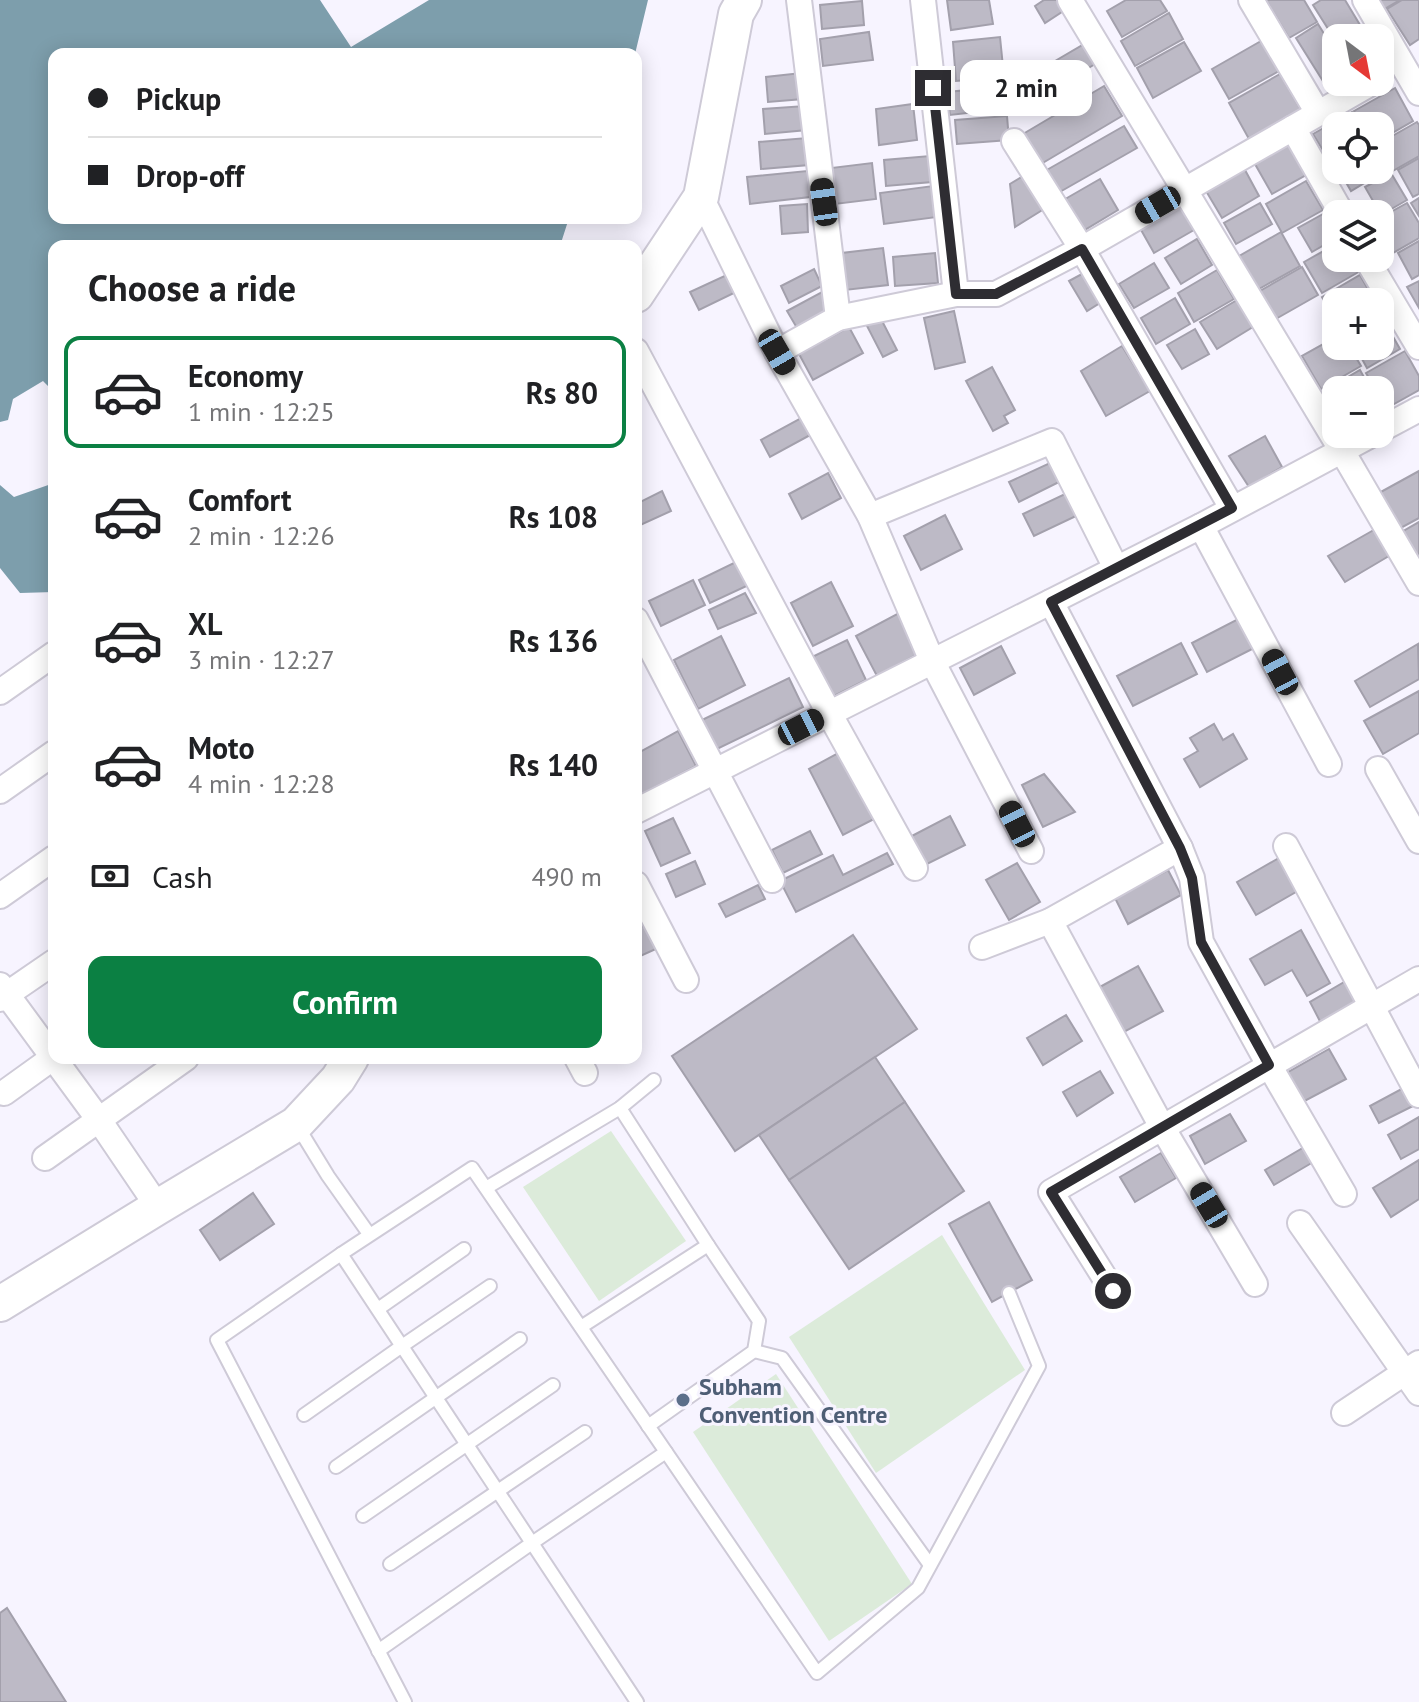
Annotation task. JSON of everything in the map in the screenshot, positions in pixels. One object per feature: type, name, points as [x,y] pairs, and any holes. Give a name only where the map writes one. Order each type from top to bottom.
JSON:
[{"type":"street","points":[[642,286],[701,197],[736,14],[744,0]]},
{"type":"street","points":[[799,0],[838,318]]},
{"type":"street","points":[[923,0],[956,294]]},
{"type":"street","points":[[1070,0],[1419,583]]},
{"type":"street","points":[[1251,0],[1318,113]]},
{"type":"street","points":[[1365,0],[1411,60],[1419,93]]},
{"type":"street","points":[[777,352],[838,318],[956,294],[996,294],[1082,249],[1348,96]]},
{"type":"street","points":[[1293,128],[1334,200]]},
{"type":"street","points":[[1014,141],[1082,249],[1232,508]]},
{"type":"street","points":[[701,197],[777,352],[870,516],[932,661],[1031,851]]},
{"type":"street","points":[[1374,272],[1419,347]]},
{"type":"street","points":[[642,362],[915,868]]},
{"type":"street","points":[[1394,422],[1419,409]]},
{"type":"street","points":[[870,516],[1052,441],[1116,568]]},
{"type":"street","points":[[642,808],[1201,526],[1347,448]]},
{"type":"street","points":[[1201,526],[1329,764]]},
{"type":"street","points":[[1051,602],[1180,848],[1192,878],[1201,942],[1344,1194]]},
{"type":"street","points":[[642,631],[772,880]]},
{"type":"street","points":[[0,692],[48,658]]},
{"type":"street","points":[[0,791],[48,757]]},
{"type":"street","points":[[1378,769],[1419,841]]},
{"type":"street","points":[[1286,846],[1419,1095]]},
{"type":"street","points":[[982,947],[1050,921],[1180,848]]},
{"type":"street","points":[[0,896],[48,862]]},
{"type":"street","points":[[642,896],[686,980]]},
{"type":"street","points":[[1050,921],[1162,1127],[1255,1284]]},
{"type":"street","points":[[48,966],[2,993],[48,1050]]},
{"type":"street","points":[[1113,1291],[1051,1192],[1419,979]]},
{"type":"street","points":[[4,1093],[48,1062]]},
{"type":"street","points":[[58,1064],[158,1207]]},
{"type":"street","points":[[45,1158],[178,1064]]},
{"type":"street","points":[[0,1304],[296,1124],[337,1065]]},
{"type":"street","points":[[1300,1223],[1412,1368],[1419,1393]]},
{"type":"street","points":[[1344,1413],[1412,1368]]},
{"type":"lane","points":[[486,1188],[620,1108],[654,1080]]},
{"type":"lane","points":[[620,1108],[759,1321],[754,1351],[648,1426]]},
{"type":"lane","points":[[296,1124],[369,1234]]},
{"type":"lane","points":[[405,1702],[217,1340],[369,1234],[472,1168],[817,1673],[918,1588],[1039,1366],[1009,1293]]},
{"type":"lane","points":[[581,1327],[708,1245]]},
{"type":"lane","points":[[378,1309],[464,1249]]},
{"type":"lane","points":[[341,1254],[637,1702]]},
{"type":"lane","points":[[304,1415],[490,1286]]},
{"type":"lane","points":[[336,1467],[520,1339]]},
{"type":"lane","points":[[754,1351],[782,1358],[930,1565]]},
{"type":"lane","points":[[363,1516],[553,1385]]},
{"type":"lane","points":[[390,1564],[585,1432]]},
{"type":"lane","points":[[378,1651],[666,1452]]},
{"type":"green space","points":[[611,1131],[686,1241],[599,1301],[523,1187]]},
{"type":"green space","points":[[942,1235],[1025,1370],[876,1473],[789,1337]]},
{"type":"green space","points":[[776,1374],[912,1584],[829,1641],[693,1432]]},
{"type":"water","points":[[0,0],[320,0],[351,47],[429,0],[648,0],[636,48],[48,48],[48,224],[567,224],[562,240],[48,240],[48,386],[43,381],[13,399],[8,420],[0,422]]},
{"type":"water","points":[[0,485],[14,497],[48,485],[48,592],[20,593],[0,568]]},
{"type":"building","points":[[947,0],[989,0],[993,24],[951,30]]},
{"type":"building","points":[[1044,0],[1063,0],[1068,8],[1045,23],[1035,6]]},
{"type":"building","points":[[1126,0],[1160,0],[1167,11],[1122,37],[1107,11]]},
{"type":"building","points":[[1266,0],[1304,0],[1317,22],[1289,38]]},
{"type":"building","points":[[1321,0],[1345,0],[1359,24],[1325,24],[1313,5]]},
{"type":"building","points":[[1375,0],[1400,0],[1381,11]]},
{"type":"building","points":[[1402,0],[1419,0],[1419,39],[1410,45],[1387,9]]},
{"type":"building","points":[[862,1],[864,25],[822,29],[820,5]]},
{"type":"building","points":[[1169,13],[1183,39],[1135,66],[1121,41]]},
{"type":"building","points":[[1318,24],[1322,30],[1322,80],[1296,38]]},
{"type":"building","points":[[869,32],[873,60],[823,66],[820,39]]},
{"type":"building","points":[[1000,37],[1004,77],[956,81],[953,42]]},
{"type":"building","points":[[1261,41],[1279,71],[1229,99],[1212,69]]},
{"type":"building","points":[[1184,42],[1201,71],[1153,98],[1137,68]]},
{"type":"building","points":[[1086,43],[1097,63],[1066,81],[1055,61]]},
{"type":"building","points":[[801,73],[803,99],[768,102],[766,77]]},
{"type":"building","points":[[1280,74],[1301,110],[1249,139],[1229,103]]},
{"type":"building","points":[[1104,86],[1122,116],[1041,164],[1023,134]]},
{"type":"building","points":[[1000,87],[1002,109],[950,115],[947,92]]},
{"type":"building","points":[[1394,89],[1413,121],[1394,132],[1394,112],[1354,111],[1381,96],[1394,96]]},
{"type":"building","points":[[913,104],[917,140],[879,145],[876,109]]},
{"type":"building","points":[[805,106],[807,130],[765,134],[763,109]]},
{"type":"building","points":[[1007,116],[1009,140],[957,144],[955,120]]},
{"type":"building","points":[[1417,122],[1419,125],[1419,156],[1394,170],[1394,135]]},
{"type":"building","points":[[1124,126],[1137,148],[1058,193],[1045,171]]},
{"type":"building","points":[[1322,129],[1322,149],[1313,134]]},
{"type":"building","points":[[807,138],[809,165],[761,169],[759,142]]},
{"type":"building","points":[[1289,144],[1306,175],[1272,194],[1255,164]]},
{"type":"building","points":[[930,156],[932,182],[886,186],[884,160]]},
{"type":"building","points":[[1419,158],[1419,194],[1413,197],[1398,170]]},
{"type":"building","points":[[872,163],[876,199],[835,204],[831,168]]},
{"type":"building","points":[[1245,170],[1259,196],[1222,218],[1206,191]]},
{"type":"building","points":[[807,171],[810,197],[750,204],[747,177]]},
{"type":"building","points":[[1023,176],[1044,209],[1015,227],[1010,184]]},
{"type":"building","points":[[1394,178],[1407,200],[1394,208],[1394,200],[1372,200],[1365,187],[1371,184],[1394,184]]},
{"type":"building","points":[[1100,179],[1118,210],[1078,234],[1060,202]]},
{"type":"building","points":[[1306,181],[1322,211],[1282,233],[1266,204]]},
{"type":"building","points":[[1347,184],[1363,184],[1351,191]]},
{"type":"building","points":[[933,186],[937,217],[884,224],[880,193]]},
{"type":"building","points":[[1419,198],[1419,216],[1411,203]]},
{"type":"building","points":[[1260,203],[1272,224],[1236,244],[1224,223]]},
{"type":"building","points":[[1407,203],[1419,223],[1419,238],[1394,252],[1394,210]]},
{"type":"building","points":[[807,204],[808,232],[782,234],[780,206]]},
{"type":"building","points":[[1180,205],[1194,230],[1154,253],[1140,228]]},
{"type":"building","points":[[1322,215],[1322,246],[1312,252],[1298,228]]},
{"type":"building","points":[[1281,232],[1300,266],[1259,289],[1239,256]]},
{"type":"building","points":[[1197,239],[1212,265],[1181,284],[1165,258]]},
{"type":"building","points":[[1419,241],[1419,275],[1412,279],[1398,253]]},
{"type":"building","points":[[883,248],[888,285],[845,290],[842,253]]},
{"type":"building","points":[[1322,252],[1322,272],[1359,272],[1331,288],[1322,288],[1322,293],[1304,262]]},
{"type":"building","points":[[935,253],[938,283],[895,286],[893,257]]},
{"type":"building","points":[[1154,263],[1169,288],[1134,308],[1119,284]]},
{"type":"building","points":[[1302,267],[1318,295],[1274,320],[1258,292]]},
{"type":"building","points":[[814,269],[822,286],[789,303],[781,286]]},
{"type":"building","points":[[1091,269],[1108,298],[1087,311],[1069,281]]},
{"type":"building","points":[[1217,270],[1234,299],[1194,322],[1178,293]]},
{"type":"building","points":[[731,273],[740,290],[699,310],[690,292]]},
{"type":"building","points":[[1360,275],[1367,288],[1338,288]]},
{"type":"building","points":[[1419,281],[1419,308],[1407,287]]},
{"type":"building","points":[[822,292],[831,309],[797,328],[787,311]]},
{"type":"building","points":[[1175,298],[1190,324],[1156,344],[1141,318]]},
{"type":"building","points":[[1237,300],[1253,327],[1217,349],[1200,322]]},
{"type":"building","points":[[954,311],[965,362],[935,369],[924,318]]},
{"type":"building","points":[[880,317],[897,350],[883,357],[866,324]]},
{"type":"building","points":[[849,327],[863,353],[813,380],[799,354]]},
{"type":"building","points":[[1195,329],[1209,354],[1182,369],[1167,345]]},
{"type":"building","points":[[1394,338],[1400,349],[1394,352]]},
{"type":"building","points":[[1322,345],[1322,360],[1357,360],[1361,366],[1344,376],[1322,376],[1321,389],[1302,356]]},
{"type":"building","points":[[1122,346],[1150,391],[1106,416],[1081,371]]},
{"type":"building","points":[[1405,351],[1419,376],[1419,390],[1394,404],[1394,376],[1368,376],[1366,373],[1394,360]]},
{"type":"building","points":[[1363,360],[1381,360],[1367,368]]},
{"type":"building","points":[[992,367],[1015,410],[1004,416],[1008,423],[993,431],[966,381]]},
{"type":"building","points":[[1360,370],[1363,376],[1350,376]]},
{"type":"building","points":[[803,417],[812,434],[770,457],[761,440]]},
{"type":"building","points":[[1265,436],[1282,467],[1249,487],[1229,456]]},
{"type":"building","points":[[1050,463],[1059,482],[1019,502],[1009,482]]},
{"type":"building","points":[[1419,471],[1419,518],[1399,529],[1379,493]]},
{"type":"building","points":[[828,473],[841,498],[802,519],[789,494]]},
{"type":"building","points":[[662,491],[671,511],[642,524],[642,501]]},
{"type":"building","points":[[1065,494],[1076,516],[1034,536],[1023,514]]},
{"type":"building","points":[[945,515],[962,549],[921,570],[904,536]]},
{"type":"building","points":[[1419,522],[1419,557],[1413,560],[1398,534]]},
{"type":"building","points":[[1379,527],[1394,553],[1345,582],[1328,556]]},
{"type":"building","points":[[742,559],[753,583],[710,603],[699,580]]},
{"type":"building","points":[[693,580],[705,605],[661,626],[649,601]]},
{"type":"building","points":[[831,582],[853,626],[813,646],[791,603]]},
{"type":"building","points":[[745,593],[756,613],[718,629],[709,610]]},
{"type":"building","points":[[899,613],[920,653],[877,676],[856,636]]},
{"type":"building","points":[[1244,616],[1260,645],[1207,672],[1192,643]]},
{"type":"building","points":[[721,636],[745,685],[698,709],[674,660]]},
{"type":"building","points":[[847,640],[866,680],[828,699],[808,659]]},
{"type":"building","points":[[1181,643],[1197,674],[1133,706],[1117,676]]},
{"type":"building","points":[[1418,644],[1419,679],[1370,707],[1355,681]]},
{"type":"building","points":[[1001,646],[1015,673],[974,695],[960,668]]},
{"type":"building","points":[[789,678],[803,707],[717,749],[702,720]]},
{"type":"building","points":[[1419,691],[1419,733],[1383,754],[1364,721]]},
{"type":"building","points":[[1214,724],[1223,740],[1233,734],[1247,759],[1200,787],[1184,759],[1198,751],[1190,738]]},
{"type":"building","points":[[678,731],[696,766],[642,794],[642,751]]},
{"type":"building","points":[[840,752],[874,819],[843,835],[809,769]]},
{"type":"building","points":[[1044,774],[1075,812],[1043,827],[1022,785]]},
{"type":"building","points":[[950,816],[965,845],[923,866],[908,838]]},
{"type":"building","points":[[673,818],[690,853],[661,866],[645,831]]},
{"type":"building","points":[[810,831],[822,854],[783,873],[772,850]]},
{"type":"building","points":[[887,853],[893,864],[796,912],[780,881],[833,855],[843,875]]},
{"type":"building","points":[[1284,855],[1303,888],[1256,915],[1237,882]]},
{"type":"building","points":[[695,861],[705,884],[676,897],[666,874]]},
{"type":"building","points":[[1017,863],[1040,902],[1009,920],[986,880]]},
{"type":"building","points":[[1168,870],[1181,895],[1128,924],[1115,898]]},
{"type":"building","points":[[758,885],[765,899],[726,917],[719,904]]},
{"type":"building","points":[[647,924],[658,948],[642,955],[642,926]]},
{"type":"building","points":[[1301,930],[1330,983],[1307,996],[1292,970],[1265,985],[1250,959]]},
{"type":"building","points":[[853,935],[917,1029],[735,1151],[672,1056]]},
{"type":"building","points":[[1138,966],[1163,1011],[1122,1033],[1098,988]]},
{"type":"building","points":[[1351,978],[1366,1003],[1323,1027],[1310,1002]]},
{"type":"building","points":[[1066,1015],[1082,1041],[1043,1065],[1027,1038]]},
{"type":"building","points":[[1329,1049],[1346,1079],[1299,1104],[1283,1075]]},
{"type":"building","points":[[875,1057],[905,1102],[789,1180],[759,1135]]},
{"type":"building","points":[[1100,1071],[1113,1093],[1077,1116],[1063,1092]]},
{"type":"building","points":[[1407,1086],[1417,1104],[1379,1123],[1370,1106]]},
{"type":"building","points":[[905,1102],[964,1191],[849,1269],[789,1180]]},
{"type":"building","points":[[1230,1114],[1246,1141],[1205,1164],[1190,1136]]},
{"type":"building","points":[[1419,1117],[1419,1149],[1401,1159],[1388,1135]]},
{"type":"building","points":[[1306,1146],[1315,1161],[1274,1185],[1265,1170]]},
{"type":"building","points":[[1161,1153],[1176,1178],[1135,1202],[1120,1177]]},
{"type":"building","points":[[1419,1160],[1419,1199],[1391,1217],[1373,1188]]},
{"type":"building","points":[[253,1193],[274,1224],[220,1260],[200,1230]]},
{"type":"building","points":[[989,1202],[1032,1280],[992,1302],[949,1224]]},
{"type":"building","points":[[7,1608],[66,1702],[0,1702],[0,1613]]},
{"type":"place","name":"Subham Convention Centre","points":[[683,1400]]},
{"type":"route","points":[[933,88],[956,294],[996,294],[1082,249],[1232,508],[1051,602],[1180,848],[1192,878],[1201,942],[1269,1065],[1051,1192],[1113,1291]]}]
